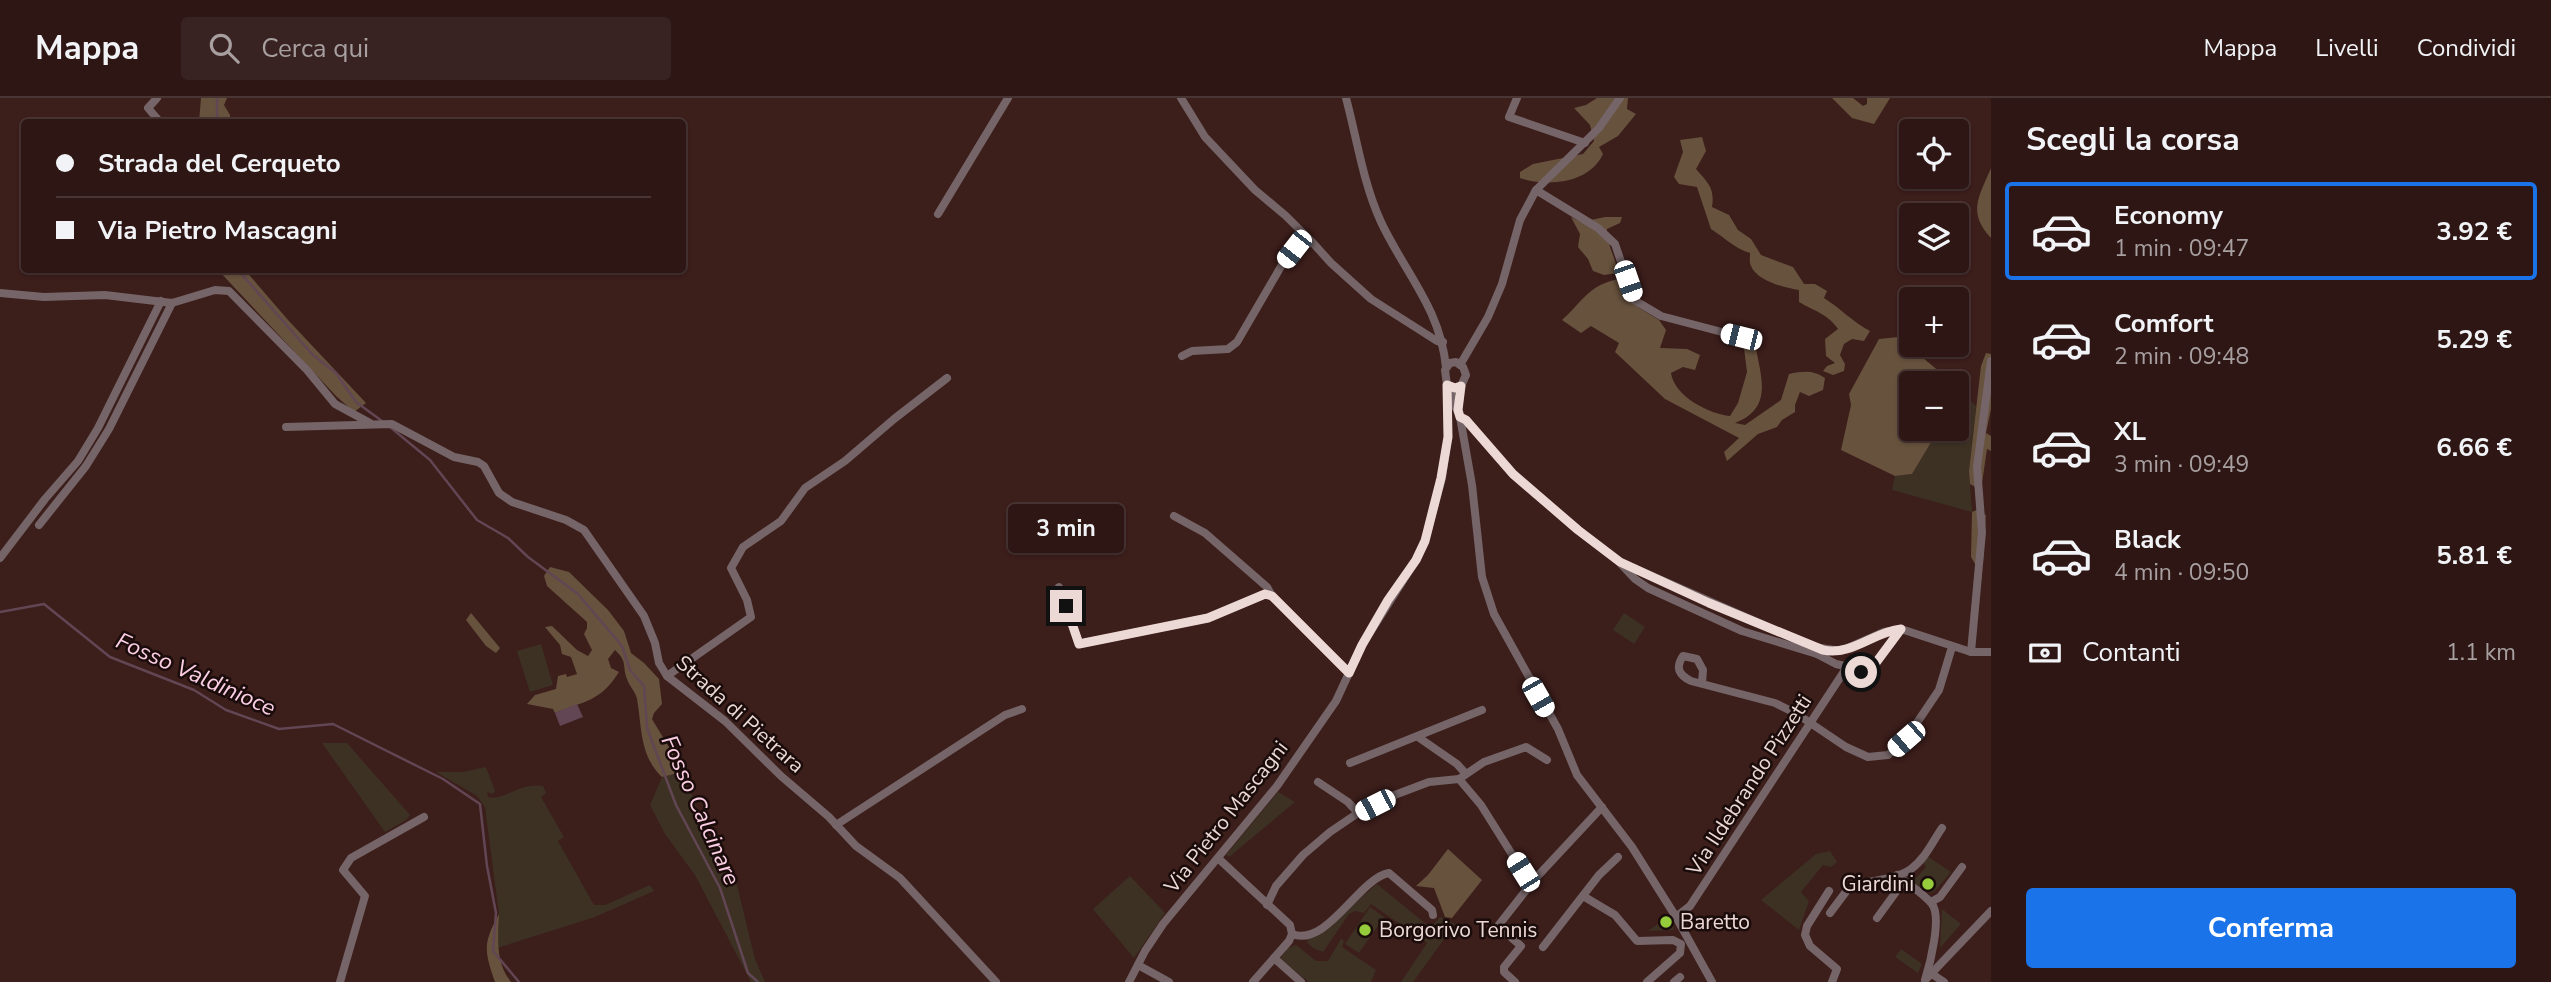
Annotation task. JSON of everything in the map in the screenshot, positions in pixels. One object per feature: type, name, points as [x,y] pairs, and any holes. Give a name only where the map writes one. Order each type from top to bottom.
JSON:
[{"type":"street","points":[[157,98],[148,108],[157,119]]},
{"type":"street","points":[[938,214],[1008,98]]},
{"type":"street","points":[[1181,98],[1205,137],[1255,190],[1371,299],[1443,344],[1466,375],[1460,389],[1459,414],[1472,485],[1482,577],[1494,614],[1558,729],[1577,775],[1632,847],[1713,982]]},
{"type":"street","points":[[1346,98],[1371,194],[1381,221],[1436,321],[1443,344],[1446,367],[1444,374],[1452,399],[1459,414],[1513,474],[1620,562],[1635,579],[1664,596],[1742,631],[1818,654],[1861,672],[1872,668],[1901,629]]},
{"type":"street","points":[[1517,98],[1509,117],[1585,143]]},
{"type":"street","points":[[1446,367],[1458,363],[1488,317],[1502,284],[1520,220],[1536,190],[1599,128],[1620,98]]},
{"type":"street","points":[[1536,190],[1598,228],[1615,243],[1634,300],[1661,316],[1741,337]]},
{"type":"street","points":[[1182,356],[1192,351],[1228,349],[1237,342],[1283,263],[1294,249],[1303,243],[1312,242]]},
{"type":"street","name":"Strada di Pietrara","points":[[0,293],[44,297],[105,295],[173,303],[215,290],[229,291],[307,370],[335,404],[370,423]]},
{"type":"street","points":[[0,558],[78,461],[98,428],[162,301]]},
{"type":"street","points":[[39,525],[86,466],[109,429],[173,303]]},
{"type":"street","points":[[1971,652],[1982,532],[1977,467],[1991,361]]},
{"type":"street","points":[[667,676],[751,617],[747,600],[731,568],[743,547],[781,521],[805,488],[845,461],[947,378]]},
{"type":"street","points":[[1449,386],[1460,389]]},
{"type":"street","name":"Via Pietro Mascagni","points":[[1129,982],[1163,924],[1277,786],[1336,701],[1362,645],[1388,600],[1416,560],[1425,541],[1441,478],[1448,437],[1449,386]]},
{"type":"street","name":"Via Pietro Mascagni","points":[[1447,409],[1460,389]]},
{"type":"street","name":"Strada di Pietrara","points":[[286,427],[370,423],[392,425],[454,457],[478,462],[489,471],[499,494],[512,502],[566,520],[583,530],[644,616],[655,643],[659,663],[667,676],[725,721],[856,846],[900,878],[996,982]]},
{"type":"street","points":[[1174,516],[1205,534],[1267,587],[1272,596],[1349,673]]},
{"type":"street","points":[[1620,562],[1766,627],[1830,651],[1841,651],[1884,632],[1901,629],[1971,652],[1991,652]]},
{"type":"street","points":[[1059,587],[1079,644],[1208,618],[1265,594],[1272,596]]},
{"type":"street","points":[[1702,683],[1775,703],[1846,747],[1868,757],[1888,755],[1906,739],[1939,690],[1952,647]]},
{"type":"street","points":[[1818,654],[1830,651]]},
{"type":"street","name":"Via Ildebrando Pizzetti","points":[[1676,917],[1690,906],[1847,667]]},
{"type":"street","points":[[836,825],[1005,715],[1022,709]]},
{"type":"street","points":[[1350,763],[1482,709]]},
{"type":"street","points":[[1418,737],[1457,764],[1462,777],[1523,872],[1534,880]]},
{"type":"street","points":[[1267,905],[1276,886],[1303,855],[1358,813],[1429,782],[1462,777],[1484,762],[1526,747],[1547,760]]},
{"type":"street","points":[[1318,782],[1348,802],[1358,813]]},
{"type":"street","points":[[1515,982],[1504,972],[1508,960],[1521,946],[1498,926],[1534,880],[1602,807]]},
{"type":"street","points":[[340,982],[365,896],[343,870],[351,858],[424,817]]},
{"type":"street","points":[[1877,918],[1901,878],[1921,859],[1942,828]]},
{"type":"street","points":[[1543,947],[1618,857]]},
{"type":"street","points":[[1219,859],[1290,925],[1292,934]]},
{"type":"street","points":[[1931,902],[1940,897],[1962,867]]},
{"type":"street","points":[[1292,934],[1299,937],[1314,933],[1350,905],[1381,874],[1389,873],[1432,910],[1433,915]]},
{"type":"street","points":[[1830,913],[1851,884],[1901,878],[1931,902],[1936,911],[1926,979]]},
{"type":"street","points":[[1829,891],[1807,926],[1805,935],[1810,946],[1836,970],[1832,982]]},
{"type":"street","points":[[1583,896],[1615,915],[1634,939],[1677,941],[1682,949],[1647,982]]},
{"type":"street","points":[[1926,979],[1991,911]]},
{"type":"street","points":[[1644,941],[1647,938],[1674,935],[1683,931]]},
{"type":"street","points":[[1253,982],[1292,934]]},
{"type":"street","points":[[1273,958],[1301,982]]},
{"type":"street","points":[[1138,965],[1170,982]]},
{"type":"street","points":[[1926,979],[1944,982]]},
{"type":"shaded area","points":[[201,98],[227,98],[224,105],[230,119],[199,119]]},
{"type":"shaded area","points":[[1597,98],[1628,98],[1627,109],[1636,114],[1618,136],[1599,147],[1603,154],[1597,164],[1588,172],[1566,181],[1542,182],[1520,178],[1520,172],[1533,164],[1583,154],[1594,141],[1590,125],[1574,108]]},
{"type":"shaded area","points":[[1832,98],[1853,98],[1863,106],[1867,104],[1867,98],[1890,98],[1874,124],[1852,118]]},
{"type":"shaded area","points":[[1702,137],[1706,151],[1696,169],[1711,190],[1712,207],[1729,215],[1738,230],[1751,239],[1761,255],[1793,267],[1804,284],[1815,284],[1827,291],[1824,298],[1870,331],[1864,341],[1852,339],[1844,344],[1840,355],[1845,364],[1844,371],[1833,375],[1823,371],[1835,363],[1826,356],[1825,339],[1838,329],[1834,324],[1799,302],[1799,290],[1759,276],[1750,264],[1750,253],[1734,246],[1711,229],[1697,187],[1679,184],[1674,177],[1683,152],[1680,140]]},
{"type":"shaded area","points":[[1991,168],[1991,238],[1977,212],[1979,196]]},
{"type":"shaded area","points":[[1571,217],[1581,222],[1622,217],[1620,223],[1607,229],[1618,273],[1604,275],[1593,271],[1588,259],[1578,247],[1580,234]]},
{"type":"shaded area","points":[[221,273],[248,273],[366,403],[354,412]]},
{"type":"shaded area","points":[[1622,278],[1627,298],[1659,320],[1666,330],[1660,348],[1687,349],[1700,355],[1695,370],[1683,367],[1671,373],[1685,396],[1703,408],[1730,416],[1738,403],[1747,372],[1744,348],[1756,349],[1762,392],[1755,410],[1735,423],[1745,425],[1781,400],[1789,374],[1808,372],[1821,375],[1825,378],[1823,390],[1809,396],[1800,392],[1795,412],[1782,420],[1777,427],[1758,434],[1727,461],[1724,452],[1739,438],[1665,399],[1615,352],[1619,343],[1591,326],[1581,333],[1562,320],[1594,289]]},
{"type":"shaded area","points":[[1898,337],[1899,357],[1922,357],[1939,371],[1899,371],[1899,441],[1932,441],[1912,474],[1895,476],[1841,450],[1851,405],[1849,394],[1879,339]]},
{"type":"shaded area","points":[[1986,353],[1991,354],[1991,409],[1986,433],[1991,436],[1991,451],[1987,449],[1981,490],[1970,484],[1969,471],[1981,366]]},
{"type":"shaded area","points":[[1969,399],[1976,406],[1969,471],[1972,512],[1892,490],[1895,476],[1912,474],[1932,441],[1969,441]]},
{"type":"shaded area","points":[[1981,508],[1982,514],[1986,515],[1983,561],[1975,564],[1971,557],[1972,512]]},
{"type":"shaded area","points":[[550,567],[569,572],[608,610],[624,631],[631,653],[659,679],[662,704],[652,719],[673,754],[678,773],[662,777],[649,759],[636,696],[627,679],[623,661],[615,650],[608,659],[611,668],[619,672],[599,695],[555,713],[553,709],[527,704],[535,695],[556,689],[558,676],[577,674],[571,657],[562,654],[560,645],[545,627],[552,626],[577,650],[588,656],[592,650],[584,634],[587,622],[547,586],[544,576]]},
{"type":"shaded area","points":[[471,613],[500,648],[496,653],[486,646],[466,620]]},
{"type":"shaded area","points":[[1624,613],[1645,627],[1634,644],[1613,630]]},
{"type":"shaded area","points":[[541,644],[553,685],[530,692],[517,651]]},
{"type":"shaded area","points":[[577,704],[583,717],[560,726],[555,713]]},
{"type":"shaded area","points":[[322,743],[347,743],[410,815],[406,820],[385,832]]},
{"type":"shaded area","points":[[486,767],[495,791],[493,794],[487,792],[488,797],[495,798],[534,785],[543,786],[546,793],[541,797],[564,837],[558,841],[594,905],[605,905],[650,885],[654,891],[595,917],[497,948],[499,914],[485,807],[477,796],[436,772],[463,772]]},
{"type":"shaded area","points":[[678,773],[696,801],[694,815],[736,881],[755,959],[765,982],[751,982],[695,875],[665,834],[650,805],[662,777]]},
{"type":"shaded area","points":[[1278,792],[1295,802],[1229,857],[1226,855]]},
{"type":"shaded area","points":[[1448,849],[1482,880],[1452,918],[1445,917],[1434,888],[1416,886]]},
{"type":"shaded area","points":[[1830,851],[1837,862],[1831,867],[1823,865],[1801,892],[1809,901],[1799,930],[1761,900],[1816,854]]},
{"type":"shaded area","points":[[1927,856],[1951,872],[1934,892],[1929,893],[1907,878],[1910,875],[1917,877],[1926,867],[1923,863]]},
{"type":"shaded area","points":[[1130,876],[1165,913],[1134,958],[1093,909]]},
{"type":"shaded area","points":[[1377,884],[1426,924],[1432,926],[1440,917],[1455,924],[1413,982],[1401,982],[1427,943],[1371,904],[1364,913],[1355,911],[1349,914],[1323,952],[1307,942],[1309,937],[1335,920]]},
{"type":"shaded area","name":"Borgorivo Tennis","points":[[1370,907],[1384,917],[1359,953],[1345,944]]},
{"type":"shaded area","points":[[1942,909],[1961,924],[1940,948]]},
{"type":"shaded area","points":[[499,914],[500,958],[511,982],[495,982],[487,955],[490,932]]},
{"type":"shaded area","name":"Baretto","points":[[1669,916],[1673,930],[1648,931]]},
{"type":"shaded area","points":[[1341,939],[1344,941],[1342,947],[1376,970],[1371,982],[1309,982],[1280,959],[1288,948],[1296,945],[1316,961],[1328,961]]},
{"type":"shaded area","points":[[1901,949],[1922,964],[1918,973],[1895,957]]},
{"type":"waterway","name":"Fosso Calcinare","points":[[217,98],[217,119]]},
{"type":"waterway","name":"Fosso Calcinare","points":[[241,273],[312,354],[336,373],[356,402],[382,421]]},
{"type":"waterway","name":"Fosso Calcinare","points":[[390,427],[430,460],[477,520],[508,538],[528,557],[578,594],[622,646],[630,670],[644,686],[647,728],[676,805],[720,888],[748,973],[758,982]]},
{"type":"waterway","name":"Fosso Valdinioce","points":[[0,612],[44,604],[110,657],[194,690],[226,710],[279,729],[333,724],[443,779],[480,804],[496,913],[493,951],[519,982]]},
{"type":"place","name":"Giardini","points":[[1928,884]]},
{"type":"place","name":"Baretto","points":[[1666,922]]},
{"type":"place","name":"Borgorivo Tennis","points":[[1365,930]]},
{"type":"route","points":[[1066,606],[1079,644],[1208,618],[1265,594],[1272,596],[1349,673],[1362,645],[1388,600],[1416,560],[1425,541],[1448,437],[1447,385],[1455,388],[1461,386],[1458,410],[1460,417],[1466,420],[1513,474],[1620,562],[1709,603],[1823,650],[1841,651],[1884,632],[1901,629],[1872,668],[1861,672]]}]
